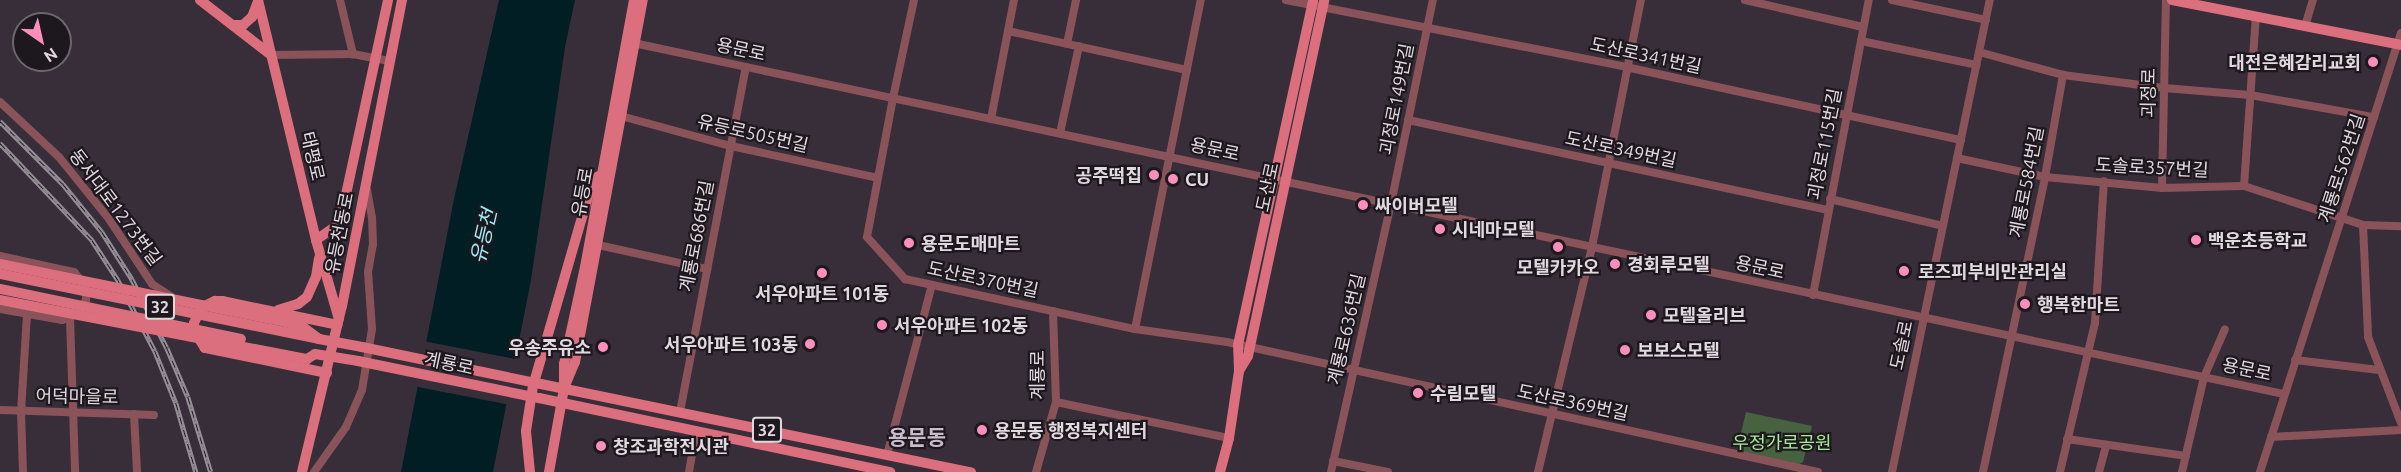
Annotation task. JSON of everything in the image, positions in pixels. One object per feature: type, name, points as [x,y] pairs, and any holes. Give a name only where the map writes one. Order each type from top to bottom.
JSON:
[{"type":"main road","points":[[200,0],[271,55]]},
{"type":"main road","name":"유등천동로","points":[[316,240],[336,226],[342,213],[388,0]]},
{"type":"main road","name":"유등천동로","points":[[303,472],[331,357],[402,0]]},
{"type":"main road","name":"유등로","points":[[549,472],[564,389],[575,362],[598,246],[621,117],[634,0]]},
{"type":"main road","name":"유등로","points":[[564,389],[564,364],[603,165],[643,0]]},
{"type":"main road","points":[[2172,0],[2216,4],[2256,16],[2399,45]]},
{"type":"main road","points":[[233,25],[243,25],[252,17],[258,1]]},
{"type":"main road","name":"태평로","points":[[258,1],[319,254],[338,322]]},
{"type":"main road","name":"도산로","points":[[1220,472],[1229,438],[1239,371],[1238,345],[1280,179],[1318,3]]},
{"type":"main road","points":[[530,472],[526,431],[533,386],[589,193],[603,165]]},
{"type":"main road","name":"도산로","points":[[1239,371],[1250,347],[1280,179]]},
{"type":"main road","points":[[268,309],[283,310],[307,297],[316,277],[319,254]]},
{"type":"main road","points":[[0,264],[286,322],[303,327],[319,339]]},
{"type":"main road","name":"계룡로","points":[[0,274],[971,472]]},
{"type":"main road","name":"계룡로","points":[[0,290],[358,361],[890,472]]},
{"type":"main road","points":[[0,300],[307,359],[315,354]]},
{"type":"main road","points":[[327,373],[206,348],[194,332],[196,315],[201,308],[215,301],[338,322]]},
{"type":"street","points":[[340,0],[353,54]]},
{"type":"street","name":"도산로370번길","points":[[914,0],[892,98],[867,237],[904,279],[1135,329],[1250,347]]},
{"type":"street","points":[[991,118],[1014,0]]},
{"type":"street","points":[[1067,44],[1076,0]]},
{"type":"street","points":[[1170,156],[1201,0]]},
{"type":"street","points":[[1286,0],[1318,3]]},
{"type":"street","name":"괴정로149번길","points":[[1391,204],[1433,0]]},
{"type":"street","points":[[1538,472],[1592,248],[1641,0]]},
{"type":"street","points":[[1745,0],[1863,27]]},
{"type":"street","name":"괴정로115번길","points":[[1813,296],[1869,0]]},
{"type":"street","points":[[1892,0],[1986,20]]},
{"type":"street","name":"도솔로","points":[[1892,472],[1990,0]]},
{"type":"street","name":"괴정로","points":[[2162,188],[2166,0]]},
{"type":"street","points":[[2306,26],[2313,0]]},
{"type":"street","name":"도산로341번길","points":[[1318,3],[1427,29],[1626,67],[1961,140]]},
{"type":"street","points":[[2244,186],[2256,16]]},
{"type":"street","points":[[1008,31],[1187,70]]},
{"type":"street","name":"계룡로562번길","points":[[2260,472],[2283,394],[2399,45],[2401,33]]},
{"type":"street","points":[[1861,41],[1977,65]]},
{"type":"street","name":"용문로","points":[[631,42],[1280,179],[1813,296],[2283,394]]},
{"type":"street","points":[[1060,133],[1079,46]]},
{"type":"street","points":[[1979,52],[2063,75],[2164,88],[2250,95],[2374,117]]},
{"type":"street","points":[[271,55],[353,54],[390,61]]},
{"type":"street","name":"계룡로686번길","points":[[680,412],[746,67]]},
{"type":"street","name":"계룡로584번길","points":[[1983,472],[2045,177],[2063,75]]},
{"type":"street","name":"동서대로1273번길","points":[[0,102],[59,157],[109,219],[152,284],[196,315]]},
{"type":"street","name":"유등로505번길","points":[[621,117],[730,146],[878,178]]},
{"type":"street","name":"도산로349번길","points":[[1408,120],[1828,210]]},
{"type":"street","name":"용문로","points":[[1135,329],[1170,156]]},
{"type":"street","name":"도솔로357번길","points":[[1957,158],[2045,177],[2162,188],[2244,186],[2364,225],[2401,226]]},
{"type":"street","points":[[2060,472],[2095,323],[2104,181]]},
{"type":"street","points":[[314,472],[346,427],[362,390],[372,329],[369,272],[373,245],[372,218],[366,183]]},
{"type":"street","points":[[1830,199],[1943,226]]},
{"type":"street","name":"계룡로636번길","points":[[1331,472],[1391,204]]},
{"type":"street","points":[[2364,225],[2368,337],[2401,423]]},
{"type":"street","points":[[598,246],[707,269]]},
{"type":"street","points":[[0,256],[74,272],[84,284],[86,292],[86,300],[74,316],[62,320],[0,309]]},
{"type":"street","points":[[886,455],[932,285]]},
{"type":"street","name":"계룡로","points":[[1036,472],[1056,402],[1053,311]]},
{"type":"street","points":[[23,472],[21,412],[27,314]]},
{"type":"street","points":[[74,316],[72,413],[75,472]]},
{"type":"street","name":"용문로","points":[[2204,377],[2225,329]]},
{"type":"street","name":"도산로369번길","points":[[1250,347],[1818,472]]},
{"type":"street","points":[[2295,360],[2379,370]]},
{"type":"street","points":[[2182,472],[2204,377]]},
{"type":"street","points":[[1056,402],[1229,438]]},
{"type":"street","name":"어덕마을로","points":[[0,410],[154,415]]},
{"type":"street","points":[[134,414],[137,472]]},
{"type":"street","points":[[2271,437],[2401,430]]},
{"type":"street","points":[[689,472],[696,432]]},
{"type":"street","points":[[2067,439],[2186,456]]},
{"type":"street","points":[[2100,472],[2106,445]]},
{"type":"street","points":[[1333,460],[1388,472]]},
{"type":"green space","name":"우정가로공원","points":[[1746,412],[1812,426],[1803,462],[1794,467],[1743,456],[1737,450]]},
{"type":"water","name":"유등천","points":[[499,0],[575,0],[565,47],[531,280],[493,472],[401,472],[454,199]]},
{"type":"pier","points":[[423,341],[518,360],[509,405],[414,386]]},
{"type":"railway","points":[[0,121],[63,184],[102,232],[132,279],[167,348],[188,397],[211,472]]},
{"type":"railway","points":[[0,143],[92,240],[118,280],[155,351],[176,403],[196,472]]},
{"type":"place","name":"대전은혜감리교회","points":[[2373,62]]},
{"type":"place","name":"공주떡집","points":[[1154,175]]},
{"type":"place","name":"CU","points":[[1173,179]]},
{"type":"place","name":"싸이버모텔","points":[[1363,205]]},
{"type":"place","name":"시네마모텔","points":[[1440,229]]},
{"type":"place","name":"백운초등학교","points":[[2196,240]]},
{"type":"place","name":"용문도매마트","points":[[909,243]]},
{"type":"place","name":"모텔카카오","points":[[1558,247]]},
{"type":"place","name":"경회루모텔","points":[[1615,264]]},
{"type":"place","name":"로즈피부비만관리실","points":[[1904,271]]},
{"type":"place","name":"서우아파트 101동","points":[[822,273]]},
{"type":"place","name":"행복한마트","points":[[2025,304]]},
{"type":"place","name":"모텔올리브","points":[[1651,315]]},
{"type":"place","name":"서우아파트 102동","points":[[882,325]]},
{"type":"place","name":"서우아파트 103동","points":[[810,344]]},
{"type":"place","name":"우송주유소","points":[[603,347]]},
{"type":"place","name":"보보스모텔","points":[[1625,350]]},
{"type":"place","name":"수림모텔","points":[[1418,393]]},
{"type":"place","name":"용문동 행정복지센터","points":[[982,430]]},
{"type":"place","name":"창조과학전시관","points":[[601,446]]},
{"type":"district","name":"용문동","points":[[917,437]]}]
